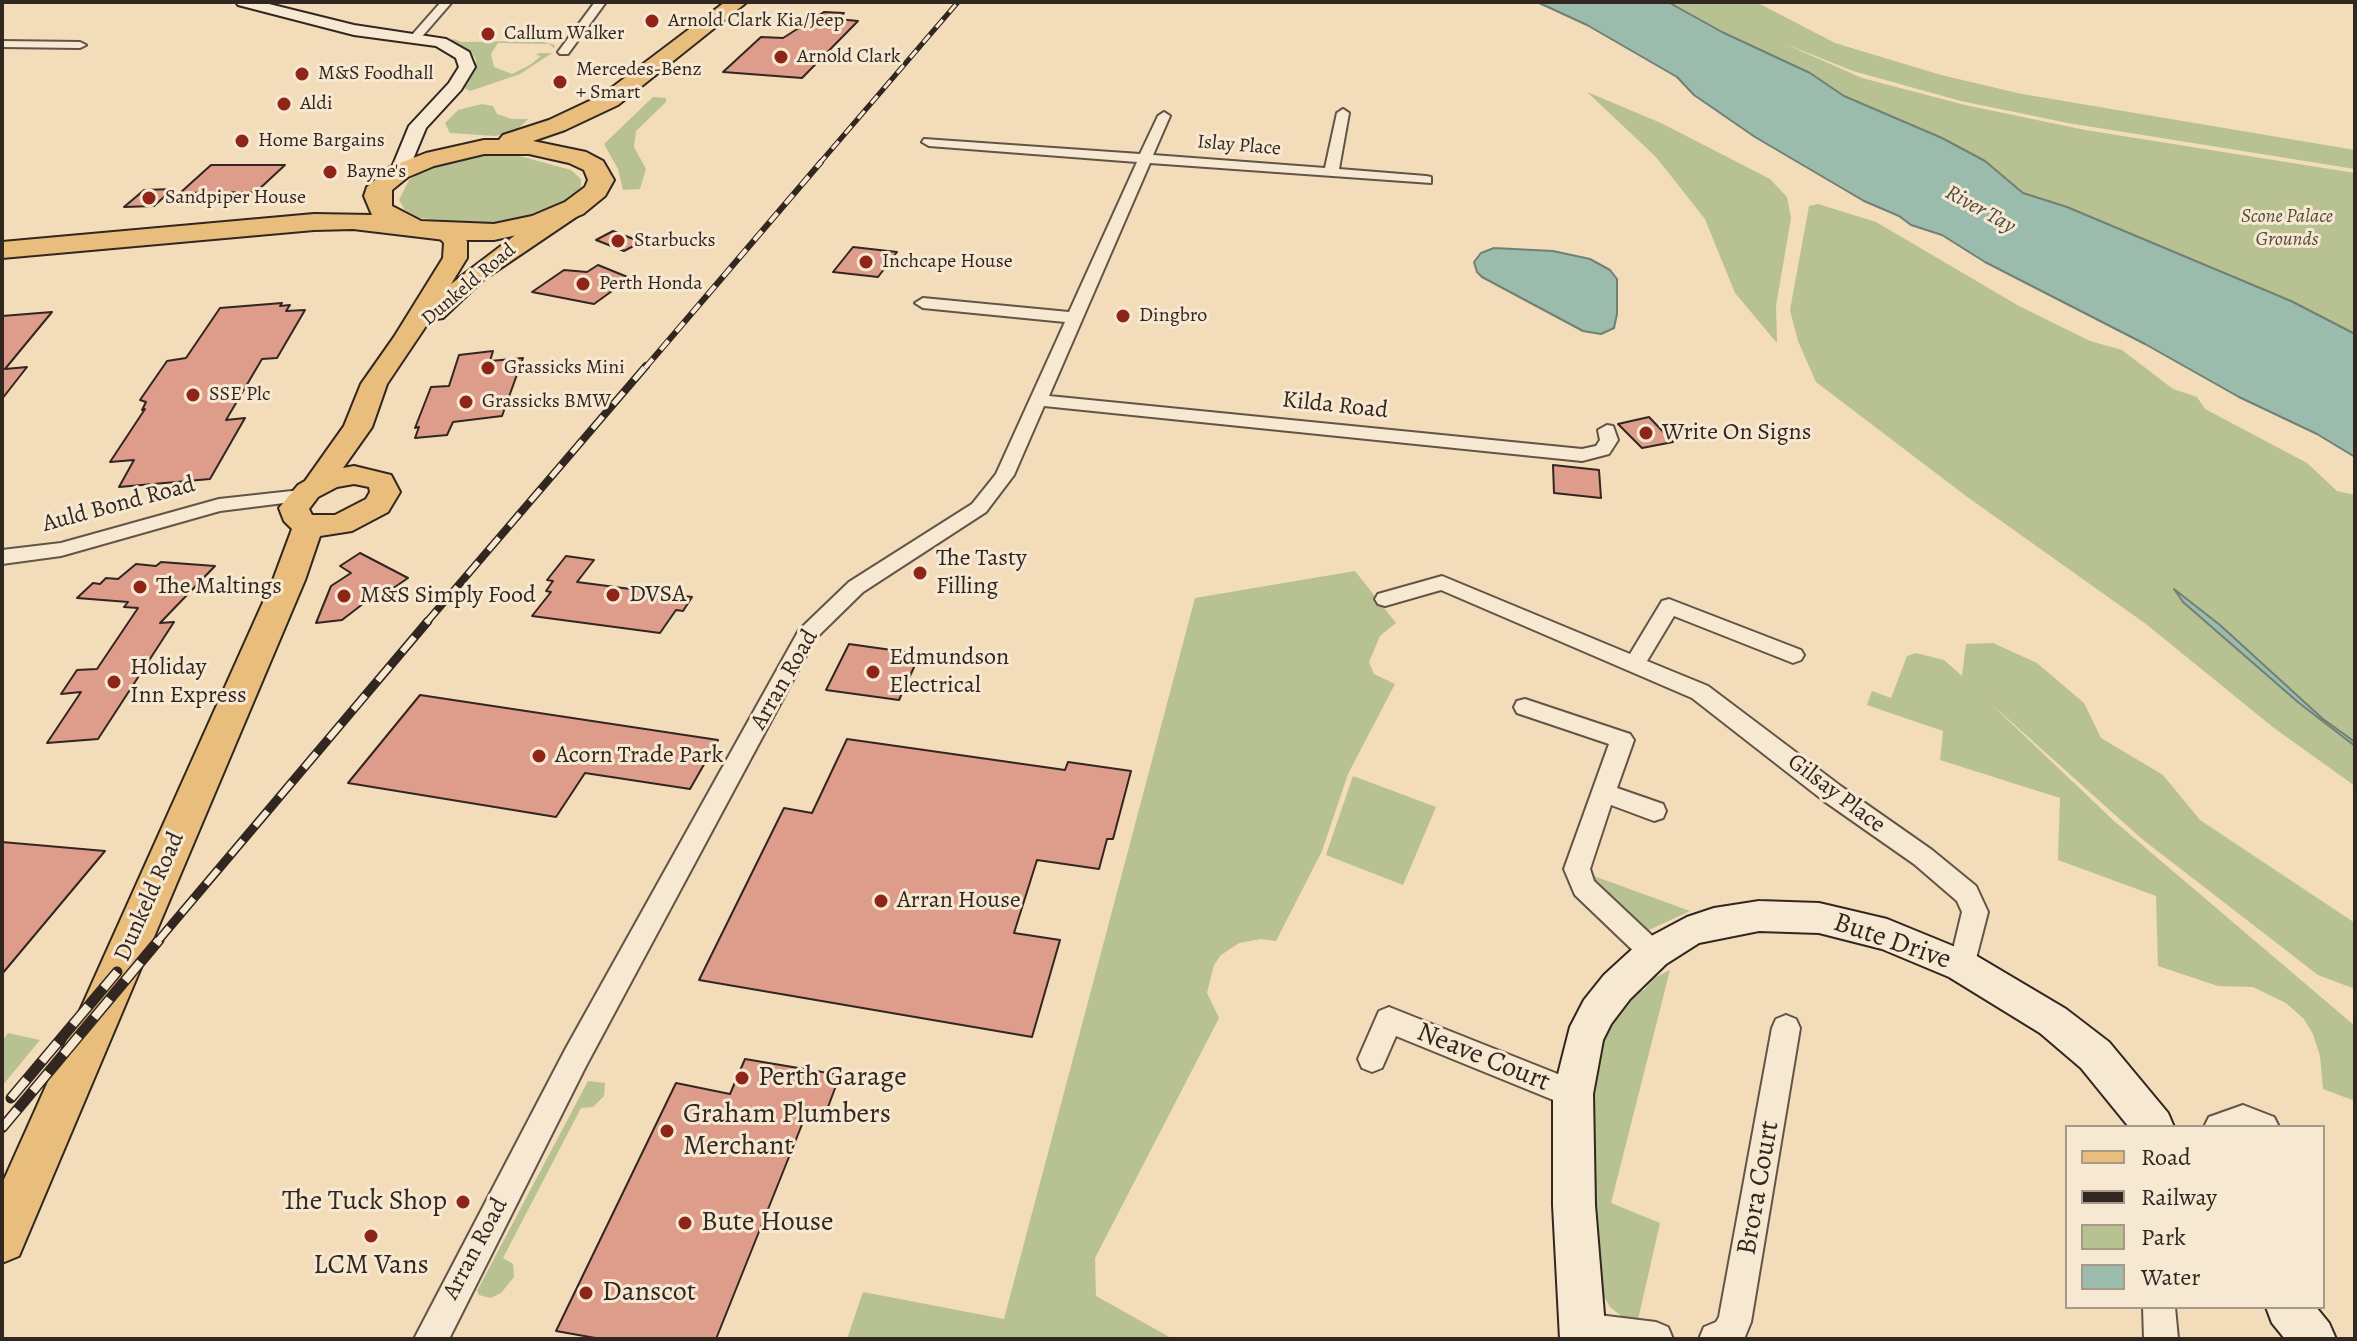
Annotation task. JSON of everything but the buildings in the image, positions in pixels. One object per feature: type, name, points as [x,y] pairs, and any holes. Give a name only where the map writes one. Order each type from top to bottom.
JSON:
[{"type":"highway","points":[[2,240],[279,215],[341,204],[447,154],[484,147],[557,125],[610,100],[737,2]]},
{"type":"highway","points":[[484,147],[592,143],[644,85],[752,2]]},
{"type":"highway","points":[[2,250],[314,222],[353,221],[445,232],[517,228],[574,208],[596,191],[601,180],[594,166],[592,143]]},
{"type":"highway","points":[[389,180],[377,196],[380,209],[397,221],[417,228]]},
{"type":"main road","name":"Dunkeld Road","points":[[406,339],[475,275],[574,208]]},
{"type":"main road","name":"Dunkeld Road","points":[[6,1234],[289,580],[305,505],[358,427],[374,384],[406,339],[455,258],[456,241],[445,232]]},
{"type":"main road","name":"Dunkeld Road","points":[[289,580],[353,520],[377,505],[385,492],[381,481],[366,475],[358,427]]},
{"type":"main road","points":[[353,520],[329,526],[305,505],[341,476],[366,475]]},
{"type":"street","points":[[243,2],[354,30],[415,38],[454,48],[463,55],[467,67],[455,86],[418,126],[389,180]]},
{"type":"street","points":[[415,38],[447,2]]},
{"type":"street","points":[[564,52],[601,2]]},
{"type":"street","points":[[2,44],[80,45]]},
{"type":"street","points":[[1331,173],[1343,113]]},
{"type":"street","name":"Arran Road","points":[[431,1339],[576,1057],[807,635],[825,614],[856,587],[979,508],[1005,475],[1164,116]]},
{"type":"street","name":"Islay Place","points":[[929,142],[1426,180]]},
{"type":"street","points":[[409,145],[447,154]]},
{"type":"street","points":[[923,303],[1077,318]]},
{"type":"street","name":"Kilda Road","points":[[1039,400],[1582,455],[1603,450],[1609,440],[1607,430]]},
{"type":"street","name":"Auld Bond Road","points":[[2,557],[61,549],[205,508],[249,502],[305,505]]},
{"type":"street","name":"Gilsay Place","points":[[1385,599],[1442,583],[1700,692],[1833,794],[1946,874],[1967,894],[1975,912],[1962,966]]},
{"type":"street","points":[[1635,663],[1669,606],[1793,655]]},
{"type":"street","points":[[1525,707],[1622,740],[1577,869],[1584,887],[1653,953]]},
{"type":"street","points":[[1604,793],[1654,811]]},
{"type":"street","name":"Bute Drive","points":[[1582,1334],[1574,1205],[1573,1094],[1584,1040],[1597,1012],[1617,987],[1653,953],[1687,932],[1714,923],[1759,916],[1794,916],[1853,924],[1962,966],[2053,1021],[2095,1055],[2152,1125]]},
{"type":"street","name":"Neave Court","points":[[1372,1059],[1389,1020],[1573,1094]]},
{"type":"street","name":"Brora Court","points":[[1716,1339],[1728,1334],[1735,1322],[1786,1028]]},
{"type":"street","points":[[2225,1125],[2243,1119],[2259,1125]]},
{"type":"street","points":[[2159,1309],[2161,1339]]},
{"type":"street","points":[[2290,1309],[2313,1339]]},
{"type":"street","points":[[1582,1334],[1656,1339]]},
{"type":"green space","name":"Scone Palace Grounds","points":[[1668,2],[1756,2],[1835,43],[1941,75],[2022,94],[2355,150],[2355,169],[2068,123],[1961,101],[1853,71],[1783,43],[1862,78],[1965,105],[2085,130],[2355,173],[2355,334],[2291,301],[2067,207],[2023,193],[1985,161],[1942,138],[1844,96],[1810,73],[1721,32]]},
{"type":"green space","points":[[454,39],[461,42],[538,41],[555,45],[554,48],[549,44],[498,43],[491,54],[494,67],[512,74],[530,65],[541,56],[536,55],[539,53],[552,53],[520,74],[470,91],[464,88],[476,69],[476,59],[470,51],[448,41]]},
{"type":"green space","points":[[1587,92],[1661,123],[1770,179],[1787,197],[1791,218],[1776,306],[1777,343],[1735,293],[1705,219],[1656,157]]},
{"type":"green space","points":[[653,97],[666,98],[666,102],[636,131],[634,147],[646,169],[640,189],[623,190],[618,169],[604,144]]},
{"type":"green space","points":[[482,104],[493,106],[497,114],[512,119],[528,119],[515,132],[495,136],[450,133],[445,123],[458,110]]},
{"type":"green space","points":[[516,155],[571,170],[581,179],[581,187],[557,208],[521,220],[485,224],[420,218],[405,210],[399,200],[409,180],[431,166],[476,156]]},
{"type":"green space","points":[[1818,204],[1876,222],[2019,306],[2090,341],[2122,350],[2173,389],[2197,397],[2205,409],[2307,463],[2337,491],[2355,495],[2355,742],[2323,719],[2178,592],[2198,615],[2299,703],[2355,746],[2355,786],[2274,728],[2146,624],[1966,496],[1816,382],[1798,341],[1790,310],[1809,206]]},
{"type":"green space","points":[[1355,571],[1396,623],[1380,636],[1369,662],[1374,674],[1395,684],[1348,774],[1322,851],[1276,941],[1261,939],[1239,943],[1221,955],[1214,965],[1207,993],[1219,1018],[1095,1258],[1096,1296],[1173,1339],[847,1339],[863,1292],[1004,1319],[1195,598]]},
{"type":"green space","points":[[1993,643],[2037,663],[2084,703],[2101,738],[2163,775],[2200,820],[2355,923],[2355,989],[2318,975],[2142,839],[1988,701],[2114,821],[2355,1026],[2355,1101],[2323,1089],[2320,1056],[2313,1034],[2304,1019],[2286,1003],[2253,987],[2218,986],[2158,966],[2156,896],[2058,860],[2060,798],[1940,760],[1943,731],[1867,705],[1872,691],[1891,698],[1907,656],[1916,653],[1944,660],[1962,676],[1966,644]]},
{"type":"green space","points":[[1353,776],[1436,807],[1403,885],[1326,855]]},
{"type":"green space","points":[[1591,875],[1690,911],[1649,930],[1642,928],[1594,883]]},
{"type":"green space","points":[[1670,970],[1611,1203],[1660,1223],[1637,1324],[1629,1322],[1610,1307],[1598,1286],[1588,1117],[1603,1034],[1635,987],[1643,991],[1654,978]]},
{"type":"green space","points":[[8,1033],[40,1040],[2,1086],[2,1041]]},
{"type":"green space","points":[[588,1081],[605,1083],[604,1096],[593,1107],[581,1108],[503,1258],[513,1264],[514,1277],[501,1293],[491,1298],[479,1295],[477,1291]]},
{"type":"water","name":"River Tay","points":[[1537,2],[1668,2],[1722,32],[1810,73],[1844,96],[1942,138],[1985,161],[2023,193],[2067,207],[2291,301],[2355,334],[2355,457],[2317,434],[2239,397],[2145,344],[1985,262],[1942,235],[1911,225],[1899,216],[1864,201],[1755,137],[1694,95],[1677,77],[1587,25]]},
{"type":"water","points":[[1494,248],[1553,251],[1590,259],[1610,270],[1617,279],[1614,328],[1601,334],[1583,331],[1482,277],[1474,262],[1481,253]]},
{"type":"water","points":[[2174,589],[2220,625],[2323,719],[2355,742],[2355,746],[2299,703],[2183,602]]},
{"type":"railway","points":[[819,164],[958,2]]},
{"type":"railway","points":[[645,368],[821,162]]},
{"type":"railway","points":[[426,623],[646,366]]},
{"type":"railway","points":[[157,942],[428,621]]},
{"type":"railway","points":[[2,1128],[159,940]]},
{"type":"railway","points":[[11,1098],[117,972]]},
{"type":"place","name":"Arnold Clark Kia/Jeep","points":[[652,21]]},
{"type":"place","name":"Callum Walker","points":[[488,34]]},
{"type":"place","name":"Arnold Clark","points":[[781,57]]},
{"type":"place","name":"M&S Foodhall","points":[[302,74]]},
{"type":"place","name":"Mercedes-Benz + Smart","points":[[560,82]]},
{"type":"place","name":"Aldi","points":[[284,104]]},
{"type":"place","name":"Home Bargains","points":[[242,141]]},
{"type":"place","name":"Bayne's","points":[[330,172]]},
{"type":"place","name":"Sandpiper House","points":[[149,198]]},
{"type":"place","name":"Starbucks","points":[[618,241]]},
{"type":"place","name":"Inchcape House","points":[[866,262]]},
{"type":"place","name":"Perth Honda","points":[[583,284]]},
{"type":"place","name":"Dingbro","points":[[1123,316]]},
{"type":"place","name":"Grassicks Mini","points":[[488,368]]},
{"type":"place","name":"SSE Plc","points":[[193,395]]},
{"type":"place","name":"Grassicks BMW","points":[[466,402]]},
{"type":"place","name":"Write On Signs","points":[[1646,433]]},
{"type":"place","name":"The Tasty Filling","points":[[920,573]]},
{"type":"place","name":"The Maltings","points":[[140,587]]},
{"type":"place","name":"DVSA","points":[[613,595]]},
{"type":"place","name":"M&S Simply Food","points":[[344,596]]},
{"type":"place","name":"Edmundson Electrical","points":[[873,672]]},
{"type":"place","name":"Holiday Inn Express","points":[[114,682]]},
{"type":"place","name":"Acorn Trade Park","points":[[539,756]]},
{"type":"place","name":"Arran House","points":[[881,901]]},
{"type":"place","name":"Perth Garage","points":[[742,1078]]},
{"type":"place","name":"Graham Plumbers Merchant","points":[[667,1131]]},
{"type":"place","name":"The Tuck Shop","points":[[463,1202]]},
{"type":"place","name":"Bute House","points":[[685,1223]]},
{"type":"place","name":"LCM Vans","points":[[371,1236]]},
{"type":"place","name":"Danscot","points":[[586,1293]]}]
